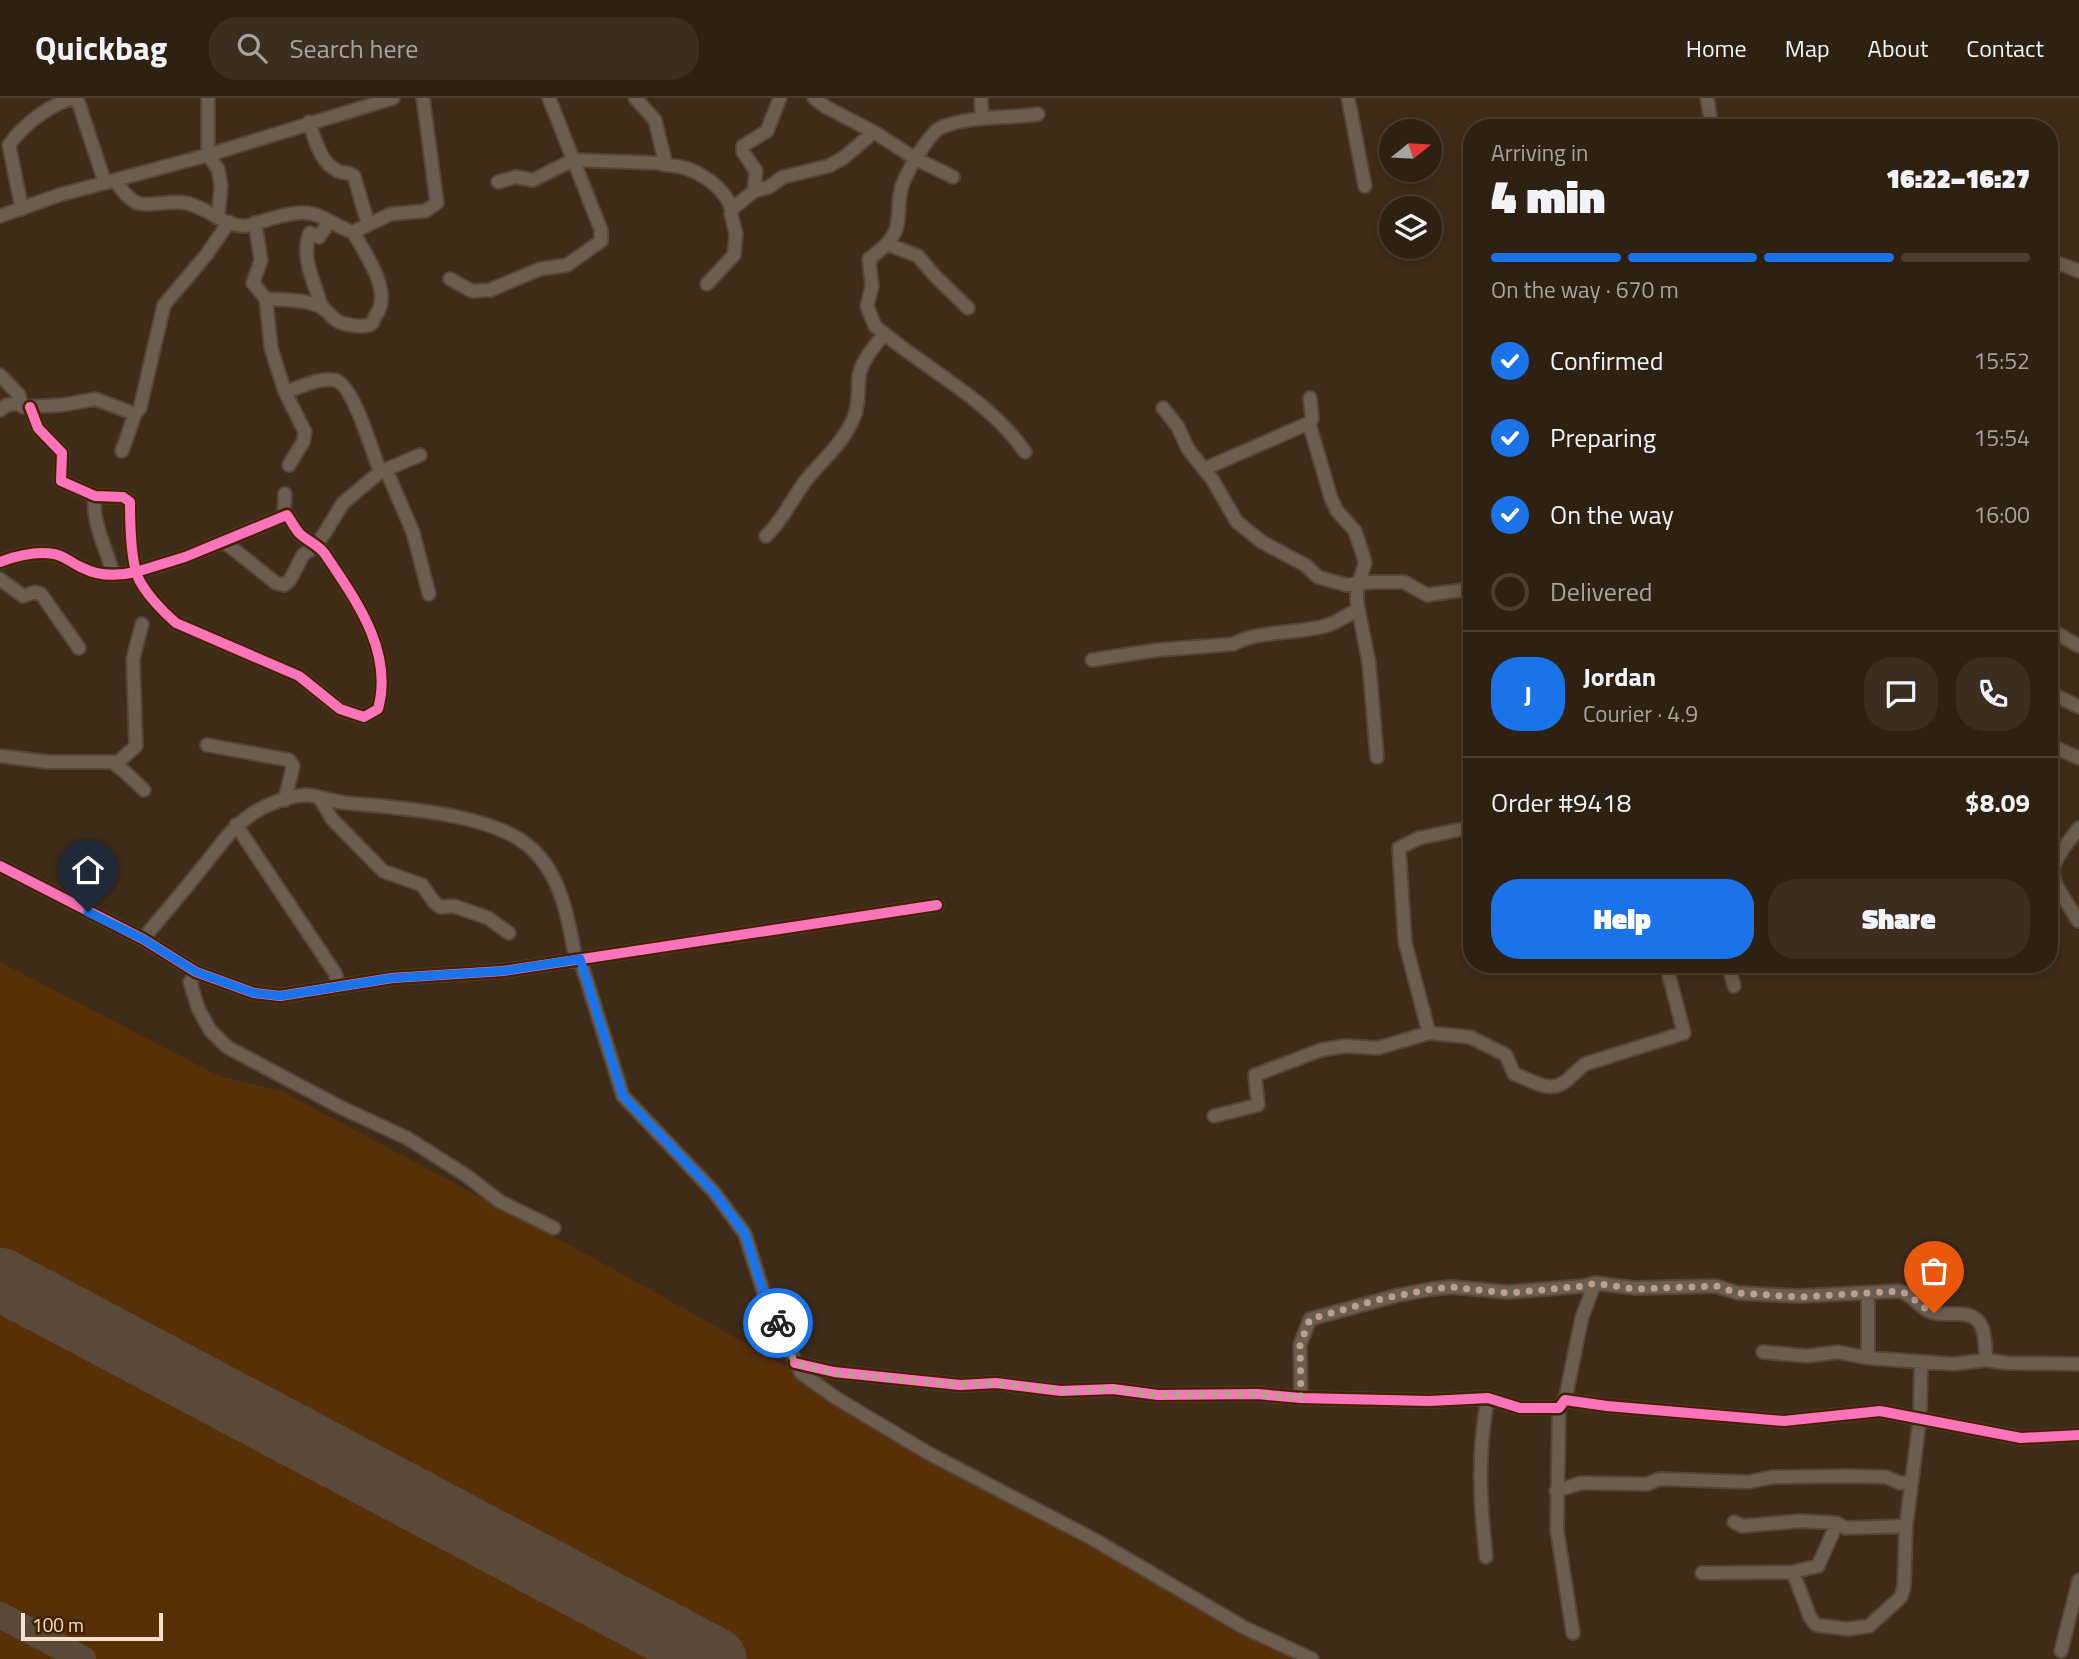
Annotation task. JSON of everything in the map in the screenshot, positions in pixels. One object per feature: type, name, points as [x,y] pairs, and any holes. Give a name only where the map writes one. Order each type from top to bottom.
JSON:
[{"type":"street","points":[[22,209],[9,145],[17,134],[36,119],[75,98],[110,182],[132,201],[142,205],[185,202],[204,208],[223,220],[246,227],[302,213],[321,216],[340,229],[352,232],[400,212],[425,211],[437,203],[423,98]]},
{"type":"street","points":[[122,451],[135,414],[140,408],[164,305],[207,254],[223,220],[218,169],[208,155],[208,98]]},
{"type":"street","points":[[0,216],[59,195],[208,155],[393,98]]},
{"type":"street","points":[[450,279],[472,291],[490,290],[540,269],[567,265],[598,244],[602,237],[548,98]]},
{"type":"street","points":[[635,98],[654,120],[666,165]]},
{"type":"street","points":[[754,191],[756,171],[743,152],[743,146],[767,131],[780,98]]},
{"type":"street","points":[[814,98],[916,159],[953,177]]},
{"type":"street","points":[[981,98],[982,117]]},
{"type":"street","points":[[1348,98],[1365,186]]},
{"type":"street","points":[[1707,98],[1710,119]]},
{"type":"street","points":[[1025,452],[1009,431],[980,405],[875,326],[866,306],[872,286],[869,259],[887,244],[898,222],[901,190],[916,159],[936,130],[982,117],[1038,114]]},
{"type":"street","points":[[309,122],[318,151],[338,172],[349,172],[354,176],[368,224]]},
{"type":"street","points":[[732,211],[754,191],[769,187],[783,177],[830,166],[844,158],[874,132]]},
{"type":"street","points":[[498,182],[516,177],[533,180],[573,160],[680,165],[698,173],[728,197],[736,234],[734,255],[707,284]]},
{"type":"street","points":[[330,222],[318,237],[310,233],[307,242],[308,264],[322,307],[330,317],[344,324],[367,326],[373,323],[382,309],[377,275],[352,232]]},
{"type":"street","points":[[255,223],[261,260],[253,284],[266,299],[269,341],[285,392],[305,432],[303,442],[289,465]]},
{"type":"street","points":[[887,244],[918,256],[968,308]]},
{"type":"street","points":[[2058,264],[2079,271]]},
{"type":"street","points":[[266,299],[299,301],[322,307]]},
{"type":"street","points":[[766,536],[780,522],[808,478],[835,451],[846,433],[856,412],[860,372],[884,334]]},
{"type":"street","points":[[0,375],[19,395],[38,428],[62,453],[61,481],[95,496],[123,497],[130,502],[136,572],[142,585],[176,623],[299,676],[340,709],[359,716],[369,716],[378,709],[381,693],[380,668],[373,638],[355,599],[323,551],[299,533],[285,515]]},
{"type":"street","points":[[285,392],[330,379],[338,380],[344,386],[413,532],[429,594]]},
{"type":"street","points":[[1204,469],[1309,423],[1312,419],[1310,398]]},
{"type":"street","points":[[0,410],[25,405],[62,405],[95,400],[135,414]]},
{"type":"street","points":[[1163,408],[1178,427],[1188,449],[1204,469],[1237,522],[1250,534],[1305,565],[1318,577],[1331,582],[1359,584],[1404,582],[1427,595],[1463,590]]},
{"type":"street","points":[[1309,423],[1331,498],[1337,511],[1355,531],[1363,555],[1364,570],[1359,584],[1358,608],[1370,663],[1377,757]]},
{"type":"street","points":[[223,541],[281,585],[290,580],[303,555],[315,546],[343,503],[383,471],[420,455]]},
{"type":"street","points":[[285,494],[285,515]]},
{"type":"street","points":[[95,496],[93,508],[96,524],[107,548],[113,574]]},
{"type":"street","points":[[0,562],[44,553],[62,556],[102,575],[136,572],[185,557],[285,515]]},
{"type":"street","points":[[0,579],[23,596],[35,592],[41,594],[79,648]]},
{"type":"street","points":[[1092,660],[1157,650],[1234,644],[1245,637],[1267,636],[1328,625],[1358,608]]},
{"type":"street","points":[[116,765],[136,746],[133,659],[142,624]]},
{"type":"street","points":[[2058,634],[2079,646]]},
{"type":"street","points":[[2058,696],[2079,707]]},
{"type":"street","points":[[207,745],[291,761],[293,766],[285,800]]},
{"type":"street","points":[[2058,749],[2079,758]]},
{"type":"street","points":[[0,756],[41,761],[107,762],[116,765],[144,790]]},
{"type":"street","points":[[143,939],[236,825],[262,808],[285,800],[309,795],[345,803],[380,805],[435,814],[483,824],[519,839],[541,860],[562,898],[578,960],[623,1096],[714,1192],[745,1234],[764,1294],[801,1373],[820,1388],[928,1453],[1093,1539],[1243,1627],[1312,1659]]},
{"type":"street","points":[[320,799],[332,819],[383,871],[422,885],[440,906],[454,906],[488,918],[509,933]]},
{"type":"street","points":[[236,825],[335,973],[339,987]]},
{"type":"street","points":[[2058,854],[2079,828]]},
{"type":"street","points":[[1429,1033],[1405,942],[1399,848],[1419,838],[1463,829]]},
{"type":"street","points":[[0,866],[143,939],[196,972],[254,993],[267,995],[298,994],[392,978],[503,971],[937,905]]},
{"type":"street","points":[[2058,887],[2078,921]]},
{"type":"street","points":[[196,972],[190,982],[198,1008],[210,1030],[227,1047],[342,1108],[407,1138],[467,1176],[499,1201],[554,1228]]},
{"type":"street","points":[[1214,1116],[1258,1105],[1255,1075],[1321,1051],[1345,1046],[1378,1048],[1429,1033],[1470,1037],[1506,1055],[1514,1074],[1540,1086],[1552,1087],[1564,1083],[1585,1064],[1684,1033],[1667,973]]},
{"type":"street","points":[[1730,973],[1734,986]]},
{"type":"street","points":[[1301,1398],[1300,1345],[1307,1323],[1315,1316],[1451,1287],[1508,1293],[1595,1283],[1634,1289],[1716,1286],[1738,1293],[1800,1297],[1899,1291],[1912,1296],[1922,1307],[1934,1313],[1972,1315],[1982,1326],[1986,1360]]},
{"type":"street","points":[[1573,1633],[1557,1530],[1556,1491],[1562,1404],[1582,1317],[1595,1283]]},
{"type":"street","points":[[1868,1294],[1868,1358]]},
{"type":"street","points":[[1763,1352],[1807,1356],[1838,1352],[1868,1358],[1954,1364],[1986,1360],[2079,1364]]},
{"type":"street","points":[[1793,1572],[1810,1617],[1816,1625],[1848,1629],[1870,1626],[1900,1597],[1904,1586],[1906,1525],[1920,1417],[1922,1362]]},
{"type":"street","points":[[795,1363],[834,1373],[960,1385],[996,1383],[1061,1391],[1113,1389],[1158,1395],[1257,1394],[1301,1398],[1429,1401],[1488,1398],[1520,1408],[1562,1404],[1607,1406],[1784,1421],[1880,1411],[2021,1437],[2079,1435]]},
{"type":"street","points":[[1486,1557],[1480,1438],[1488,1398]]},
{"type":"street","points":[[1556,1491],[1581,1483],[1647,1484],[1660,1479],[1748,1482],[1773,1477],[1848,1476],[1886,1477],[1900,1483],[1912,1482]]},
{"type":"street","points":[[1734,1522],[1742,1526],[1800,1521],[1837,1523],[1845,1528],[1906,1525]]},
{"type":"street","points":[[1702,1573],[1793,1572],[1818,1566],[1837,1523]]},
{"type":"street","points":[[2061,1651],[2079,1580]]},
{"type":"shaded area","points":[[0,962],[219,1076],[283,1092],[456,1184],[782,1364],[842,1410],[920,1454],[1306,1659],[0,1659]]},
{"type":"taxiway","points":[[0,1615],[83,1659]]},
{"type":"runway","points":[[0,1279],[715,1659]]},
{"type":"cycle path","points":[[0,562],[47,553],[62,556],[96,573],[109,575],[136,572],[185,557],[287,515],[299,533],[325,554],[369,627],[381,667],[382,688],[378,709],[364,717],[340,709],[299,676],[176,623],[154,601],[137,575],[135,567],[132,549],[130,502],[123,497],[95,496],[61,481],[62,453],[38,428],[30,407]]},
{"type":"cycle path","points":[[0,866],[143,939],[196,972],[254,993],[280,996],[392,978],[503,971],[937,905]]},
{"type":"cycle path","points":[[795,1363],[834,1372],[960,1385],[996,1383],[1061,1391],[1113,1389],[1158,1395],[1257,1394],[1301,1398],[1429,1401],[1488,1398],[1520,1408],[1559,1408],[1565,1400],[1784,1421],[1880,1411],[2021,1438],[2079,1435]]},
{"type":"way so far","points":[[778,1323],[795,1363],[834,1373],[960,1385],[996,1383],[1061,1391],[1113,1389],[1158,1395],[1257,1394],[1301,1398],[1300,1345],[1310,1319],[1381,1299],[1432,1289],[1451,1287],[1508,1293],[1595,1283],[1634,1289],[1716,1286],[1738,1293],[1800,1297],[1899,1291],[1912,1296],[1922,1307],[1934,1313]]},
{"type":"route","points":[[88,912],[143,939],[196,972],[254,993],[280,996],[392,978],[503,971],[580,959],[623,1096],[714,1192],[745,1234],[764,1294],[778,1323]]}]
